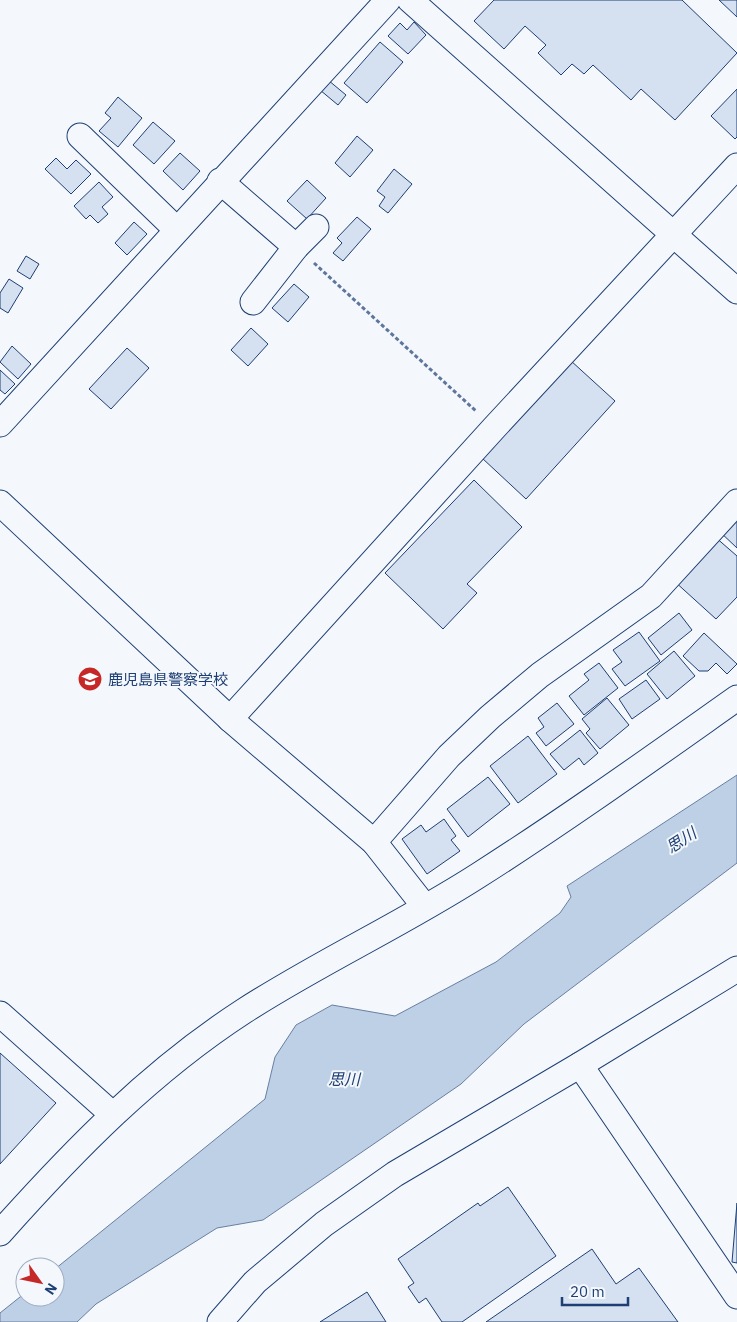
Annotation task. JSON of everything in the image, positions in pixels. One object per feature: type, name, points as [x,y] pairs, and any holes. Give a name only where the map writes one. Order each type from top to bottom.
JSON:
[{"type":"street","points":[[0,424],[176,229],[388,0]]},
{"type":"street","points":[[410,0],[737,291]]},
{"type":"street","points":[[80,136],[176,229]]},
{"type":"street","points":[[230,719],[494,428],[737,166]]},
{"type":"street","points":[[220,181],[296,247]]},
{"type":"street","points":[[254,302],[296,247],[316,227]]},
{"type":"street","points":[[0,502],[230,719],[374,842],[425,907]]},
{"type":"street","points":[[374,842],[449,756],[490,717],[540,675],[651,596],[737,502]]},
{"type":"street","points":[[0,1233],[59,1168],[112,1114],[178,1057],[243,1012],[313,968],[478,876],[578,810],[737,698]]},
{"type":"street","points":[[220,1322],[255,1282],[324,1224],[395,1174],[580,1065],[737,969]]},
{"type":"street","points":[[0,1014],[112,1114]]},
{"type":"street","points":[[580,1065],[737,1296]]},
{"type":"path","points":[[296,247],[494,428]]},
{"type":"water","name":"思川","points":[[737,775],[737,863],[524,1024],[461,1084],[263,1220],[217,1228],[96,1304],[77,1322],[0,1322],[0,1313],[15,1301],[15,1307],[65,1307],[65,1261],[265,1099],[275,1057],[296,1025],[332,1005],[395,1016],[496,962],[560,913],[571,897],[567,886]]},
{"type":"building","points":[[494,0],[682,0],[737,53],[675,120],[641,89],[631,100],[593,65],[584,74],[572,64],[561,75],[538,53],[546,45],[525,26],[504,49],[474,21]]},
{"type":"building","points":[[719,0],[737,0],[737,17]]},
{"type":"building","points":[[414,22],[426,35],[408,54],[388,36],[400,23],[407,30]]},
{"type":"building","points":[[380,42],[403,62],[367,103],[344,83]]},
{"type":"building","points":[[322,75],[346,95],[338,105],[314,85]]},
{"type":"building","points":[[737,89],[737,137],[735,139],[711,116]]},
{"type":"building","points":[[118,97],[142,118],[118,147],[99,131],[111,118],[105,113]]},
{"type":"building","points":[[153,122],[175,141],[154,164],[133,145]]},
{"type":"building","points":[[357,136],[373,150],[350,177],[335,163]]},
{"type":"building","points":[[180,153],[200,171],[183,190],[163,171]]},
{"type":"building","points":[[56,158],[67,169],[76,160],[91,174],[71,194],[45,169]]},
{"type":"building","points":[[394,169],[412,184],[388,213],[379,206],[385,197],[377,191]]},
{"type":"building","points":[[307,180],[326,198],[307,219],[287,201]]},
{"type":"building","points":[[99,182],[113,197],[102,207],[108,214],[98,223],[90,215],[86,219],[74,206]]},
{"type":"building","points":[[357,217],[371,229],[343,261],[333,253],[342,243],[337,238]]},
{"type":"building","points":[[134,222],[147,234],[127,255],[115,243]]},
{"type":"building","points":[[26,256],[39,264],[30,279],[17,271]]},
{"type":"building","points":[[9,279],[23,288],[8,313],[0,308],[0,293]]},
{"type":"building","points":[[294,284],[309,297],[288,322],[272,308]]},
{"type":"building","points":[[251,328],[268,344],[248,366],[231,350]]},
{"type":"building","points":[[12,346],[31,364],[18,379],[0,362]]},
{"type":"building","points":[[127,348],[149,368],[111,409],[89,389]]},
{"type":"building","points":[[570,360],[615,401],[526,499],[482,458]]},
{"type":"building","points":[[0,370],[15,384],[5,394],[0,390]]},
{"type":"building","points":[[474,480],[522,527],[467,584],[477,593],[443,629],[385,573]]},
{"type":"building","points":[[737,512],[737,548],[719,531]]},
{"type":"building","points":[[714,536],[737,556],[737,597],[716,619],[673,580]]},
{"type":"building","points":[[679,613],[692,630],[661,655],[648,638]]},
{"type":"building","points":[[639,632],[660,661],[625,686],[612,669],[622,662],[613,650]]},
{"type":"building","points":[[704,633],[737,664],[727,674],[716,663],[708,671],[699,671],[683,656]]},
{"type":"building","points":[[674,651],[695,676],[667,699],[647,674]]},
{"type":"building","points":[[599,663],[618,688],[584,715],[569,696],[589,680],[584,674]]},
{"type":"building","points":[[646,680],[660,699],[632,719],[619,699]]},
{"type":"building","points":[[607,698],[629,725],[600,749],[586,733],[590,729],[582,719]]},
{"type":"building","points":[[557,703],[574,724],[546,746],[536,733],[544,727],[538,718]]},
{"type":"building","points":[[580,730],[598,753],[584,765],[579,758],[564,770],[550,754]]},
{"type":"building","points":[[528,736],[557,774],[518,803],[490,766]]},
{"type":"building","points":[[488,777],[510,804],[468,837],[447,809]]},
{"type":"building","points":[[444,819],[456,836],[451,840],[460,851],[427,874],[402,839],[421,825],[426,832]]},
{"type":"building","points":[[0,1053],[56,1103],[0,1164]]},
{"type":"building","points":[[508,1187],[556,1256],[462,1322],[442,1322],[426,1298],[419,1303],[408,1287],[414,1283],[398,1259],[478,1203],[480,1206]]},
{"type":"building","points":[[737,1203],[737,1263],[732,1262]]},
{"type":"building","points":[[592,1249],[616,1284],[639,1268],[678,1322],[486,1322]]},
{"type":"building","points":[[367,1292],[386,1322],[320,1322]]},
{"type":"place","name":"鹿児島県警察学校","points":[[90,679]]}]
